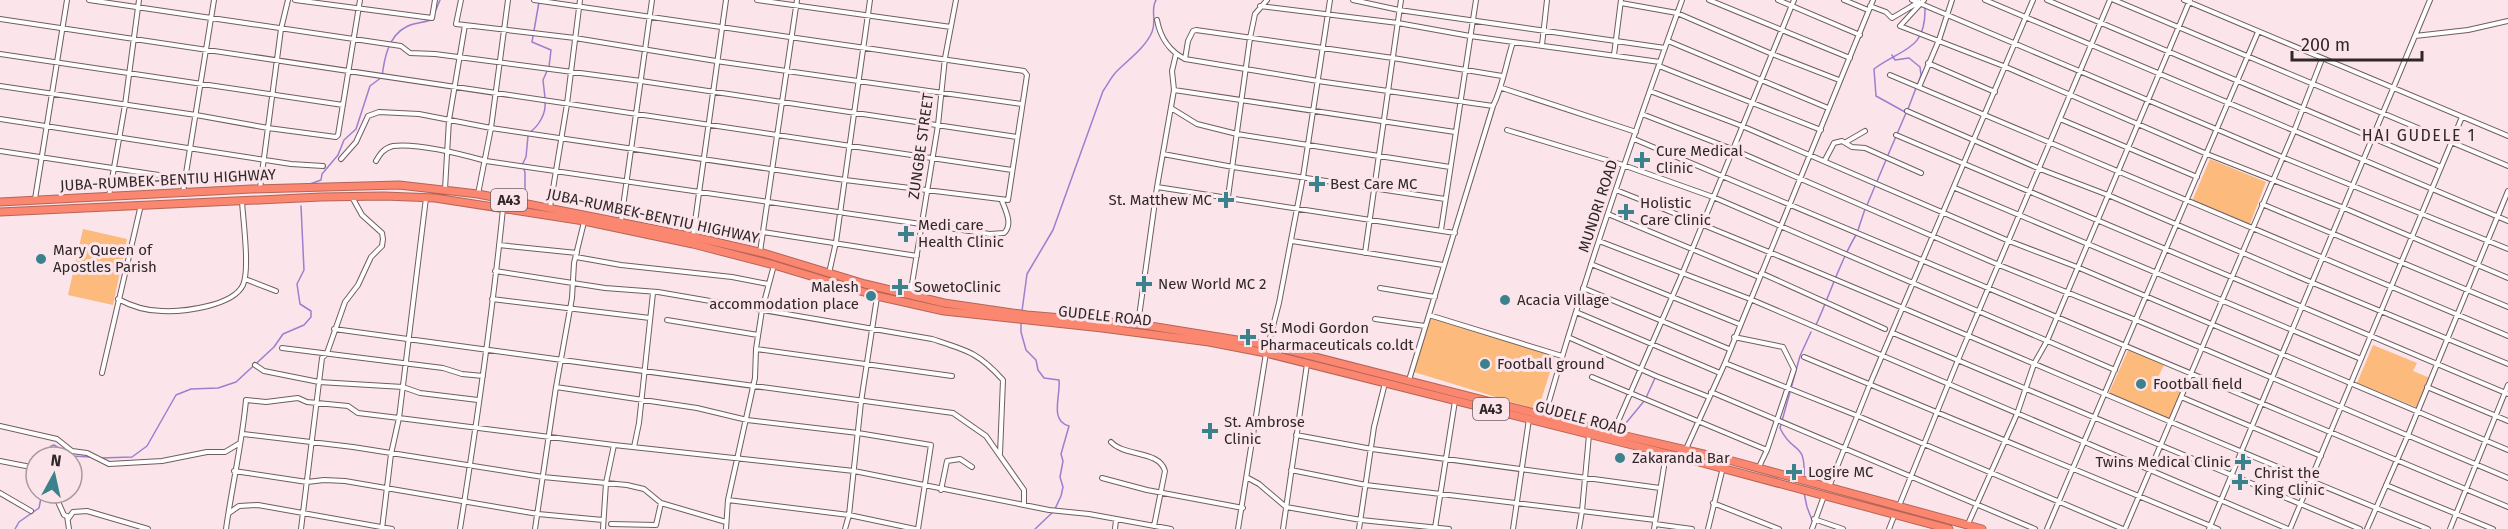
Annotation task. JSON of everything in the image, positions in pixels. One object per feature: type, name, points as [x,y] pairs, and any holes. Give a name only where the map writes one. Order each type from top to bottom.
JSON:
[{"type":"highway","name":"JUBA-RUMBEK-BENTIU HIGHWAY","points":[[0,202],[260,189],[399,185],[445,189],[550,207],[693,236],[760,252],[910,296],[1006,316]]},
{"type":"highway","name":"JUBA-RUMBEK-BENTIU HIGHWAY","points":[[0,213],[352,197],[426,198],[584,221],[693,244],[774,265],[877,296],[944,311],[1006,316]]},
{"type":"highway","name":"A43","points":[[1006,316],[1027,318]]},
{"type":"highway","name":"GUDELE ROAD","points":[[1027,318],[1138,324],[1409,380],[1589,434],[1949,529]]},
{"type":"highway","name":"GUDELE ROAD","points":[[1027,318],[1267,349],[1307,363],[1455,401],[1529,418],[1545,419],[1613,433],[1725,459],[1982,529]]},
{"type":"street","points":[[35,200],[67,0]]},
{"type":"street","points":[[89,0],[401,46],[410,53],[570,71],[1017,137]]},
{"type":"street","points":[[109,196],[125,105],[139,0]]},
{"type":"street","points":[[183,193],[214,0]]},
{"type":"street","points":[[260,189],[281,29],[288,0]]},
{"type":"street","points":[[295,0],[432,18],[435,0]]},
{"type":"street","points":[[0,86],[268,128],[336,136],[344,105],[360,0]]},
{"type":"street","points":[[461,0],[456,24],[575,38],[717,61],[1022,104]]},
{"type":"street","points":[[478,194],[491,128],[507,0]]},
{"type":"street","points":[[341,159],[356,142],[368,116],[379,112],[419,114],[491,128],[845,180],[1008,200],[1027,75],[1024,71],[534,0]]},
{"type":"street","points":[[550,207],[567,104],[580,0]]},
{"type":"street","points":[[621,221],[652,0]]},
{"type":"street","points":[[693,236],[726,0]]},
{"type":"street","points":[[757,0],[951,27]]},
{"type":"street","points":[[760,252],[797,0]]},
{"type":"street","points":[[829,273],[841,211],[870,0]]},
{"type":"street","name":"ZUNGBE STREET","points":[[910,296],[938,125],[945,58],[956,0]]},
{"type":"street","points":[[1228,197],[1250,38],[1255,14],[1267,0]]},
{"type":"street","points":[[1238,529],[1267,349],[1292,241],[1330,0]]},
{"type":"street","points":[[1353,0],[1399,10],[1665,48]]},
{"type":"street","points":[[1365,253],[1401,0]]},
{"type":"street","points":[[1441,230],[1476,0]]},
{"type":"street","points":[[1542,45],[1547,0]]},
{"type":"street","name":"MUNDRI ROAD","points":[[1545,419],[1562,356],[1623,165],[1682,0]]},
{"type":"street","points":[[1709,0],[1851,58]]},
{"type":"street","points":[[1778,0],[1860,35]]},
{"type":"street","points":[[1613,433],[1683,272],[1794,0]]},
{"type":"street","points":[[1844,0],[1886,12],[1892,18],[1923,0]]},
{"type":"street","points":[[1686,450],[1725,363],[1873,0]]},
{"type":"street","points":[[1912,0],[2282,157],[2508,249]]},
{"type":"street","points":[[1923,0],[1900,26],[2006,67],[2508,278]]},
{"type":"street","points":[[1918,87],[1939,40],[1952,0]]},
{"type":"street","points":[[1985,0],[2025,19],[2508,221]]},
{"type":"street","points":[[1829,487],[1882,355],[1955,188],[2033,0]]},
{"type":"street","points":[[2047,0],[2100,24],[2303,106],[2441,167]]},
{"type":"street","points":[[1899,506],[1958,360],[2112,0],[2508,166]]},
{"type":"street","points":[[2210,527],[2430,0]]},
{"type":"street","points":[[1968,524],[2028,388],[2034,364],[2047,341],[2150,100],[2187,1],[2508,136]]},
{"type":"street","points":[[1614,55],[1621,2],[1677,13],[1839,80]]},
{"type":"street","points":[[1260,6],[1398,23],[1660,64],[1821,130]]},
{"type":"street","points":[[0,19],[708,126],[933,156],[1012,170]]},
{"type":"street","points":[[1157,20],[1160,33],[1176,54],[1185,59],[1493,106]]},
{"type":"street","points":[[2415,36],[2468,30],[2508,21]]},
{"type":"street","points":[[445,189],[449,120],[465,25]]},
{"type":"street","points":[[1185,59],[1188,41],[1193,31],[1393,58],[1503,76]]},
{"type":"street","points":[[2047,529],[2258,32]]},
{"type":"street","points":[[1668,41],[1828,108]]},
{"type":"street","points":[[1409,380],[1493,106],[1502,88],[1503,76],[1513,42]]},
{"type":"street","points":[[0,54],[344,105]]},
{"type":"street","points":[[1138,324],[1157,187],[1174,90],[1172,70],[1176,54]]},
{"type":"street","points":[[1725,363],[1858,416],[2124,529],[2294,132],[2322,59]]},
{"type":"street","points":[[1928,63],[1995,92]]},
{"type":"street","points":[[1890,75],[2323,260],[2508,336]]},
{"type":"street","points":[[1502,88],[1636,132]]},
{"type":"street","points":[[1174,90],[1313,113],[1455,132]]},
{"type":"street","points":[[1650,91],[1825,160],[2009,241],[2077,267],[2508,450]]},
{"type":"street","points":[[1171,108],[1197,124],[1237,134],[1450,167]]},
{"type":"street","points":[[1907,111],[2040,169],[2109,195],[2313,284],[2508,364]]},
{"type":"street","points":[[1642,114],[1732,149],[1999,265],[2136,320],[2508,478]]},
{"type":"street","points":[[1599,241],[1750,299],[2289,529],[2312,480],[2462,117]]},
{"type":"street","points":[[0,119],[323,166]]},
{"type":"street","points":[[2060,119],[2197,177]]},
{"type":"street","points":[[1507,130],[1623,165],[1713,197],[1780,228],[2115,370]]},
{"type":"street","points":[[1846,142],[1865,131]]},
{"type":"street","points":[[1896,135],[2507,393]]},
{"type":"street","points":[[1634,139],[1722,174],[1989,290],[2508,507]]},
{"type":"street","points":[[1825,160],[1834,143],[1838,141],[1846,142],[1921,172]]},
{"type":"street","points":[[376,161],[384,150],[392,146],[446,152],[486,161],[699,190],[990,234],[1004,233],[1009,225],[1002,201]]},
{"type":"street","points":[[0,151],[185,179]]},
{"type":"street","points":[[1163,154],[1233,167],[1445,199]]},
{"type":"street","points":[[1157,187],[1455,233]]},
{"type":"street","points":[[1955,188],[2292,332],[2361,359]]},
{"type":"street","points":[[1616,190],[1903,307],[2170,422],[2428,529]]},
{"type":"street","points":[[2367,529],[2408,437],[2508,193]]},
{"type":"street","points":[[301,529],[322,358],[327,353],[345,302],[358,285],[371,257],[381,246],[383,239],[382,233],[362,215],[352,197]]},
{"type":"street","points":[[382,528],[391,454],[399,418],[426,198]]},
{"type":"street","points":[[118,298],[128,304],[163,312],[202,308],[232,297],[242,288],[247,270],[242,201]]},
{"type":"street","points":[[2262,204],[2508,307]]},
{"type":"street","points":[[460,529],[478,400],[488,348],[503,208]]},
{"type":"street","points":[[102,373],[140,209]]},
{"type":"street","points":[[1608,214],[1760,275],[1885,329]]},
{"type":"street","points":[[536,529],[576,255],[584,221]]},
{"type":"street","points":[[763,232],[916,256]]},
{"type":"street","points":[[1292,241],[1443,265]]},
{"type":"street","points":[[499,245],[768,284]]},
{"type":"street","points":[[1592,264],[1739,324]]},
{"type":"street","points":[[726,529],[728,500],[739,458],[753,385],[762,310],[774,265]]},
{"type":"street","points":[[495,271],[762,310],[932,339],[966,350],[978,355],[1003,380],[1000,455]]},
{"type":"street","points":[[245,279],[276,291]]},
{"type":"street","points":[[1380,288],[1435,297]]},
{"type":"street","points":[[1584,288],[1729,349]]},
{"type":"street","points":[[633,447],[653,293]]},
{"type":"street","points":[[845,529],[849,515],[861,402],[877,296]]},
{"type":"street","points":[[492,299],[650,318]]},
{"type":"street","points":[[1576,312],[1720,373]]},
{"type":"street","points":[[1429,315],[1562,356]]},
{"type":"street","points":[[1375,319],[1425,326]]},
{"type":"street","points":[[667,320],[758,335]]},
{"type":"street","points":[[334,329],[488,348],[535,358],[561,359],[953,413],[986,436],[1024,490],[1024,505]]},
{"type":"street","points":[[1893,333],[2360,529]]},
{"type":"street","points":[[1568,337],[1641,369],[1776,418],[2035,529]]},
{"type":"street","points":[[1734,337],[1783,347],[1794,369],[1767,450],[1758,469]]},
{"type":"street","points":[[282,348],[443,368],[462,374],[483,376]]},
{"type":"street","points":[[756,349],[952,375]]},
{"type":"street","points":[[1804,357],[2218,529]]},
{"type":"street","points":[[1283,529],[1307,363]]},
{"type":"street","points":[[255,365],[264,371],[319,382],[403,387],[420,393],[478,400]]},
{"type":"street","points":[[1592,377],[1767,450]]},
{"type":"street","points":[[1359,529],[1385,382]]},
{"type":"street","points":[[2450,529],[2508,386]]},
{"type":"street","points":[[556,387],[697,408],[747,420],[858,433],[931,445],[917,529],[849,515],[728,500]]},
{"type":"street","points":[[2427,387],[2508,421]]},
{"type":"street","points":[[2181,397],[2321,456]]},
{"type":"street","points":[[226,529],[234,471],[243,434],[246,400],[266,402],[298,398],[308,402],[348,406],[358,412],[399,418],[614,445],[854,471],[940,490],[1171,529]]},
{"type":"street","points":[[1435,528],[1455,401]]},
{"type":"street","points":[[1513,529],[1529,418]]},
{"type":"street","points":[[0,426],[57,439],[72,451],[87,453],[109,464],[162,461],[207,452],[225,452],[241,443]]},
{"type":"street","points":[[243,434],[543,477],[644,489],[661,503],[726,522]]},
{"type":"street","points":[[1579,529],[1589,434]]},
{"type":"street","points":[[1296,435],[1372,449],[1660,488]]},
{"type":"street","points":[[1111,442],[1123,451],[1153,458],[1163,465],[1165,471],[1154,526]]},
{"type":"street","points":[[603,529],[606,483],[614,445]]},
{"type":"street","points":[[1655,525],[1666,453]]},
{"type":"street","points":[[940,490],[947,461],[960,459],[972,467]]},
{"type":"street","points":[[1708,529],[1725,459]]},
{"type":"street","points":[[0,461],[24,466]]},
{"type":"street","points":[[1291,470],[1366,485],[1582,511],[1655,525],[1692,529]]},
{"type":"street","points":[[234,471],[307,482],[345,481],[464,503],[538,514],[603,520]]},
{"type":"street","points":[[1102,478],[1243,508]]},
{"type":"street","points":[[1248,478],[1259,484],[1286,507],[1361,520],[1449,529]]},
{"type":"street","points":[[2386,485],[2493,529]]},
{"type":"street","points":[[0,493],[31,511]]},
{"type":"street","points":[[1812,529],[1824,495]]},
{"type":"street","points":[[611,524],[656,525],[661,503]]},
{"type":"street","points":[[1713,503],[1779,529]]},
{"type":"street","points":[[60,505],[68,519],[69,529]]},
{"type":"street","points":[[228,513],[239,506],[258,505],[303,515],[392,529]]},
{"type":"street","points":[[68,519],[74,512],[87,511],[148,529]]},
{"type":"street","points":[[1889,529],[1896,514]]},
{"type":"street","points":[[1814,519],[1843,529]]},
{"type":"street","points":[[1115,529],[1116,520]]},
{"type":"street","points":[[1240,522],[1244,528]]},
{"type":"shaded area","points":[[2210,159],[2266,182],[2250,224],[2192,201]]},
{"type":"shaded area","points":[[83,229],[127,239],[113,305],[68,295]]},
{"type":"shaded area","name":"Football ground","points":[[1431,317],[1555,356],[1538,410],[1414,372]]},
{"type":"shaded area","points":[[2373,345],[2417,363],[2413,371],[2430,378],[2418,408],[2357,383]]},
{"type":"shaded area","name":"Football field","points":[[2129,348],[2164,365],[2157,379],[2182,389],[2170,421],[2108,395]]},
{"type":"waterway","points":[[435,12],[440,0]]},
{"type":"waterway","points":[[1022,311],[1027,274],[1053,230],[1103,91],[1115,73],[1149,38],[1154,23],[1156,0]]},
{"type":"waterway","points":[[539,2],[532,42],[551,50],[549,67]]},
{"type":"waterway","points":[[1905,112],[1876,96],[1874,69],[1917,41],[1924,22],[1925,8]]},
{"type":"waterway","points":[[310,184],[321,180],[322,174],[338,155],[344,140],[356,129],[370,86],[382,77],[386,56],[395,36],[409,25],[433,19]]},
{"type":"waterway","points":[[1892,55],[1895,60],[1909,58],[1920,67],[1921,75],[1918,84]]},
{"type":"waterway","points":[[545,98],[543,80],[547,71]]},
{"type":"waterway","points":[[1908,109],[1916,88]]},
{"type":"waterway","points":[[530,132],[541,119],[545,103]]},
{"type":"waterway","points":[[1888,155],[1906,113]]},
{"type":"waterway","points":[[525,196],[525,172],[522,165],[526,157],[528,136]]},
{"type":"waterway","points":[[1867,205],[1886,160]]},
{"type":"waterway","points":[[100,458],[132,457],[147,446],[176,395],[191,389],[218,388],[236,382],[274,347],[283,334],[304,325],[311,317],[311,311],[300,304],[297,284],[304,270],[301,206]]},
{"type":"waterway","points":[[1858,230],[1865,209]]},
{"type":"waterway","points":[[1816,325],[1856,235]]},
{"type":"waterway","points":[[1021,322],[1026,350],[1036,360],[1038,370],[1044,378],[1059,380],[1057,407],[1059,419],[1069,426],[1061,454],[1063,461],[1060,477],[1063,487],[1061,496],[1054,511],[1035,529]]},
{"type":"waterway","points":[[1804,479],[1801,453],[1785,437],[1780,428],[1800,356],[1811,332]]},
{"type":"waterway","points":[[1621,429],[1645,400],[1655,378]]},
{"type":"waterway","points":[[84,457],[92,457]]},
{"type":"waterway","points":[[1804,493],[1812,520]]},
{"type":"waterway","points":[[15,529],[19,522],[39,508],[40,505]]},
{"type":"place","name":"Cure Medical Clinic","points":[[1642,160]]},
{"type":"place","name":"Best Care MC","points":[[1317,184]]},
{"type":"place","name":"St. Matthew MC","points":[[1226,200]]},
{"type":"place","name":"Holistic Care Clinic","points":[[1626,212]]},
{"type":"place","name":"Medi care Health Clinic","points":[[906,234]]},
{"type":"place","name":"Mary Queen of Apostles Parish","points":[[41,259]]},
{"type":"place","name":"New World MC 2","points":[[1144,284]]},
{"type":"place","name":"SowetoClinic","points":[[900,287]]},
{"type":"place","name":"Malesh accommodation place","points":[[871,296]]},
{"type":"place","name":"Acacia Village","points":[[1505,300]]},
{"type":"place","name":"St. Modi Gordon Pharmaceuticals co.ldt","points":[[1248,337]]},
{"type":"place","name":"Football ground","points":[[1485,364]]},
{"type":"place","name":"Football field","points":[[2141,384]]},
{"type":"place","name":"St. Ambrose Clinic","points":[[1210,431]]},
{"type":"place","name":"Zakaranda Bar","points":[[1620,458]]},
{"type":"place","name":"Twins Medical Clinic","points":[[2243,462]]},
{"type":"place","name":"Logire MC","points":[[1794,472]]},
{"type":"place","name":"Christ the King Clinic","points":[[2240,482]]},
{"type":"district","name":"HAI GUDELE 1","points":[[2419,135]]}]
